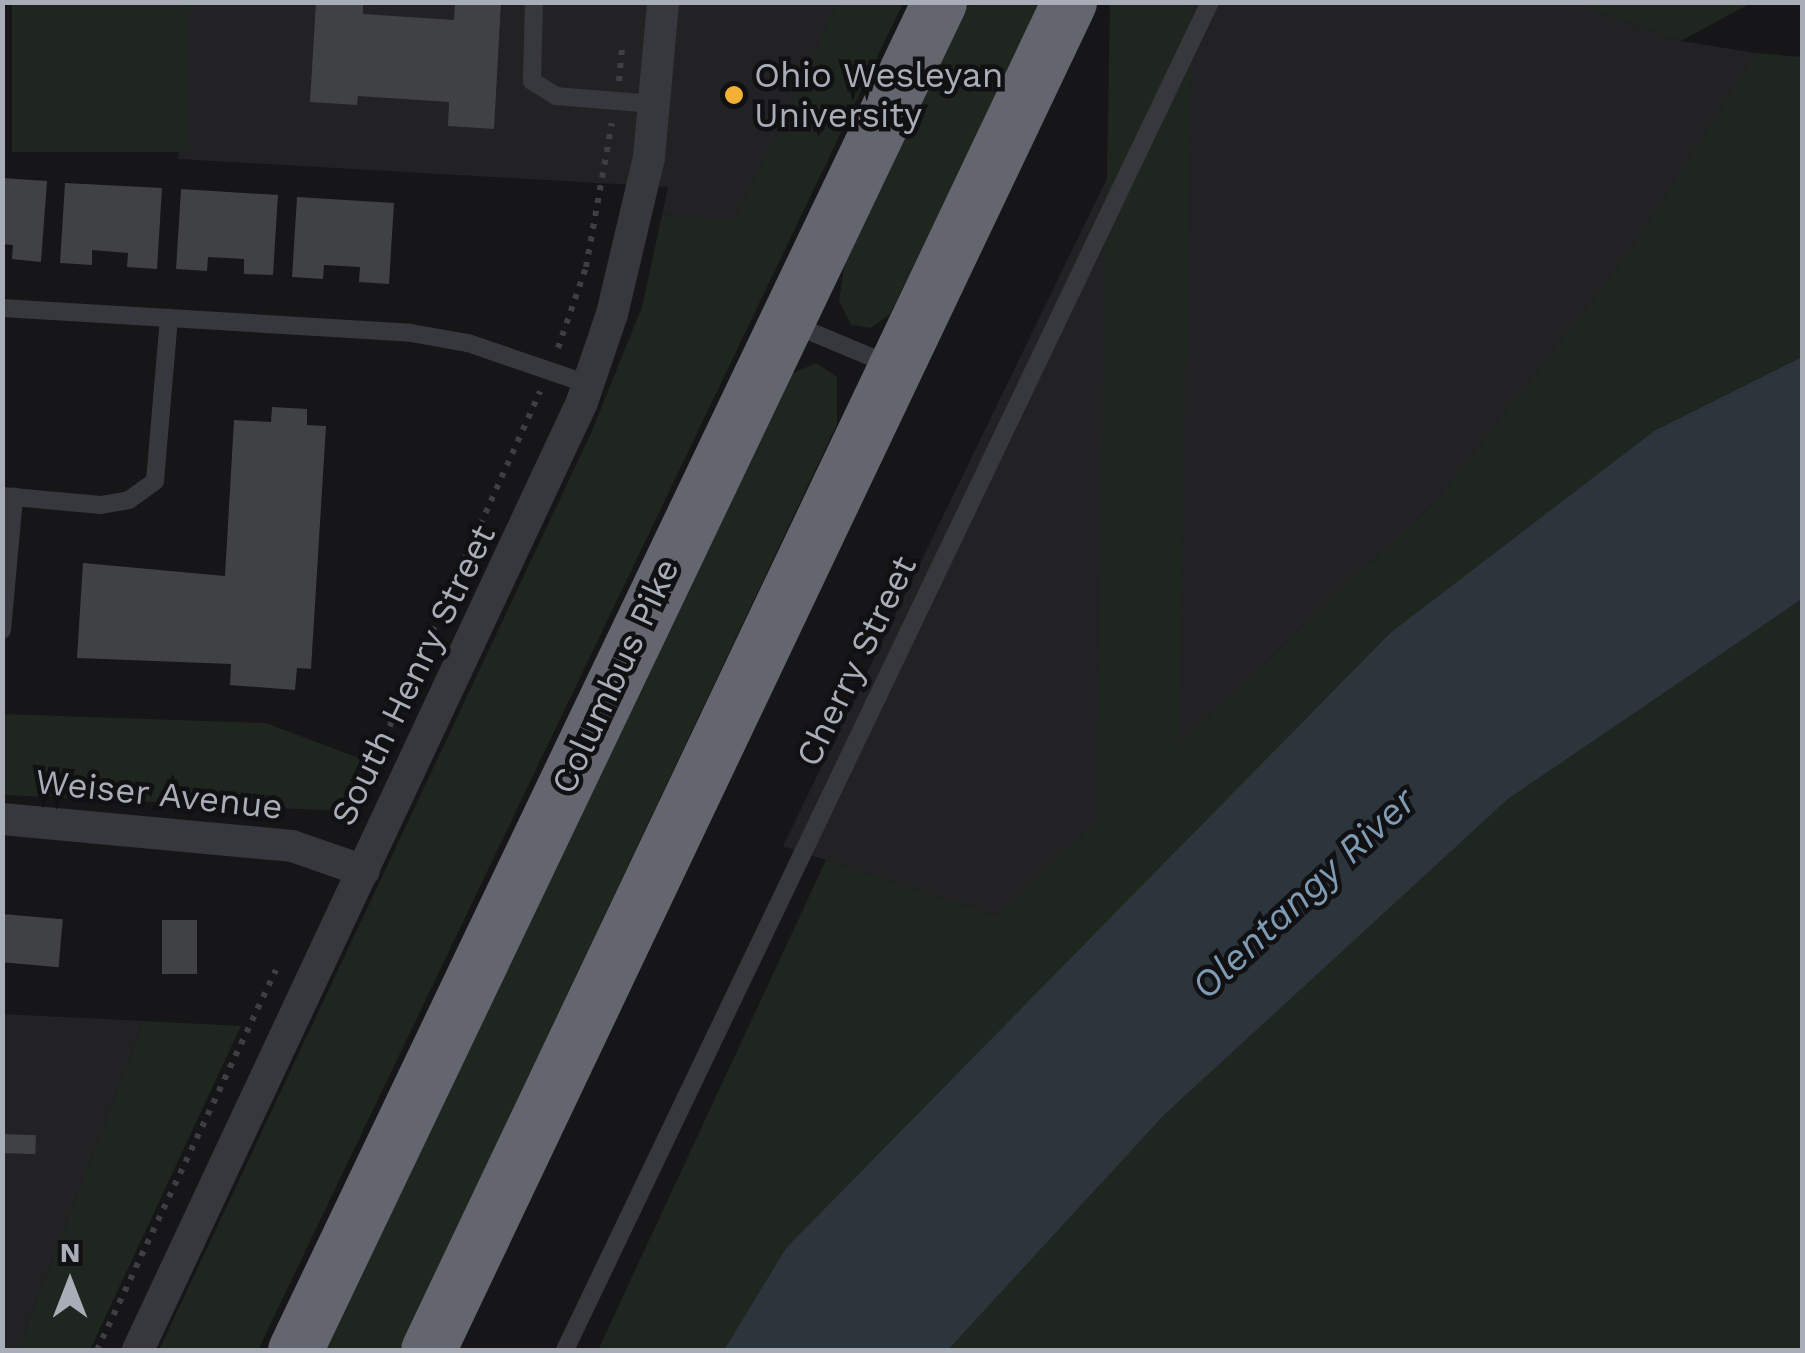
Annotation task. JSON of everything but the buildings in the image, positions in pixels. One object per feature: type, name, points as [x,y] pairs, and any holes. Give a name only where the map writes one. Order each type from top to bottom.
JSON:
[{"type":"highway","name":"Columbus Pike","points":[[295,1350],[939,2]]},
{"type":"highway","points":[[428,1350],[1069,2]]},
{"type":"street","name":"South Henry Street","points":[[138,1350],[549,483],[588,384],[635,224],[654,104],[663,2]]},
{"type":"street","name":"Weiser Avenue","points":[[2,819],[292,846],[364,871]]},
{"type":"lane","points":[[534,2],[532,81],[556,96],[654,104]]},
{"type":"lane","name":"Cherry Street","points":[[565,1350],[1210,2]]},
{"type":"lane","points":[[2,308],[411,333],[468,343],[588,384]]},
{"type":"lane","points":[[2,630],[8,497],[102,505],[129,500],[156,480],[169,318]]},
{"type":"lane","points":[[784,320],[894,366]]},
{"type":"path","points":[[371,767],[550,371],[586,267],[623,42]]},
{"type":"path","points":[[97,1350],[279,964]]},
{"type":"shaded area","points":[[1110,2],[1192,3],[1168,1350],[1086,1350]]},
{"type":"shaded area","points":[[12,3],[187,3],[187,152],[12,152]]},
{"type":"shaded area","points":[[187,3],[838,3],[735,221],[662,215],[668,187],[178,159]]},
{"type":"shaded area","points":[[838,3],[903,3],[258,1350],[159,1350],[592,431],[642,307],[662,215],[735,220]]},
{"type":"shaded area","points":[[969,3],[1041,3],[890,314],[871,328],[851,325],[839,301],[845,261]]},
{"type":"shaded area","points":[[1192,3],[1573,3],[1681,41],[1756,53],[1629,253],[1439,498],[997,916],[783,846]]},
{"type":"shaded area","points":[[1573,3],[1751,3],[1681,41]]},
{"type":"shaded area","points":[[1756,53],[1802,57],[1802,357],[1654,431],[1390,633],[786,1248],[724,1350],[598,1350],[826,860],[997,916],[1439,498],[1629,253]]},
{"type":"shaded area","points":[[816,363],[837,377],[837,424],[399,1350],[322,1350],[786,376]]},
{"type":"shaded area","points":[[1802,599],[1802,1350],[948,1350],[1163,1116],[1508,799]]},
{"type":"shaded area","points":[[3,714],[266,723],[367,761],[345,811],[3,795]]},
{"type":"shaded area","points":[[2,1014],[144,1021],[18,1350],[2,1350]]},
{"type":"shaded area","points":[[144,1021],[241,1026],[90,1350],[18,1350]]},
{"type":"water","name":"Olentangy River","points":[[1802,357],[1802,599],[1508,799],[1163,1116],[948,1350],[724,1350],[786,1248],[1390,633],[1654,431]]},
{"type":"place","name":"Ohio Wesleyan University","points":[[734,95]]}]
